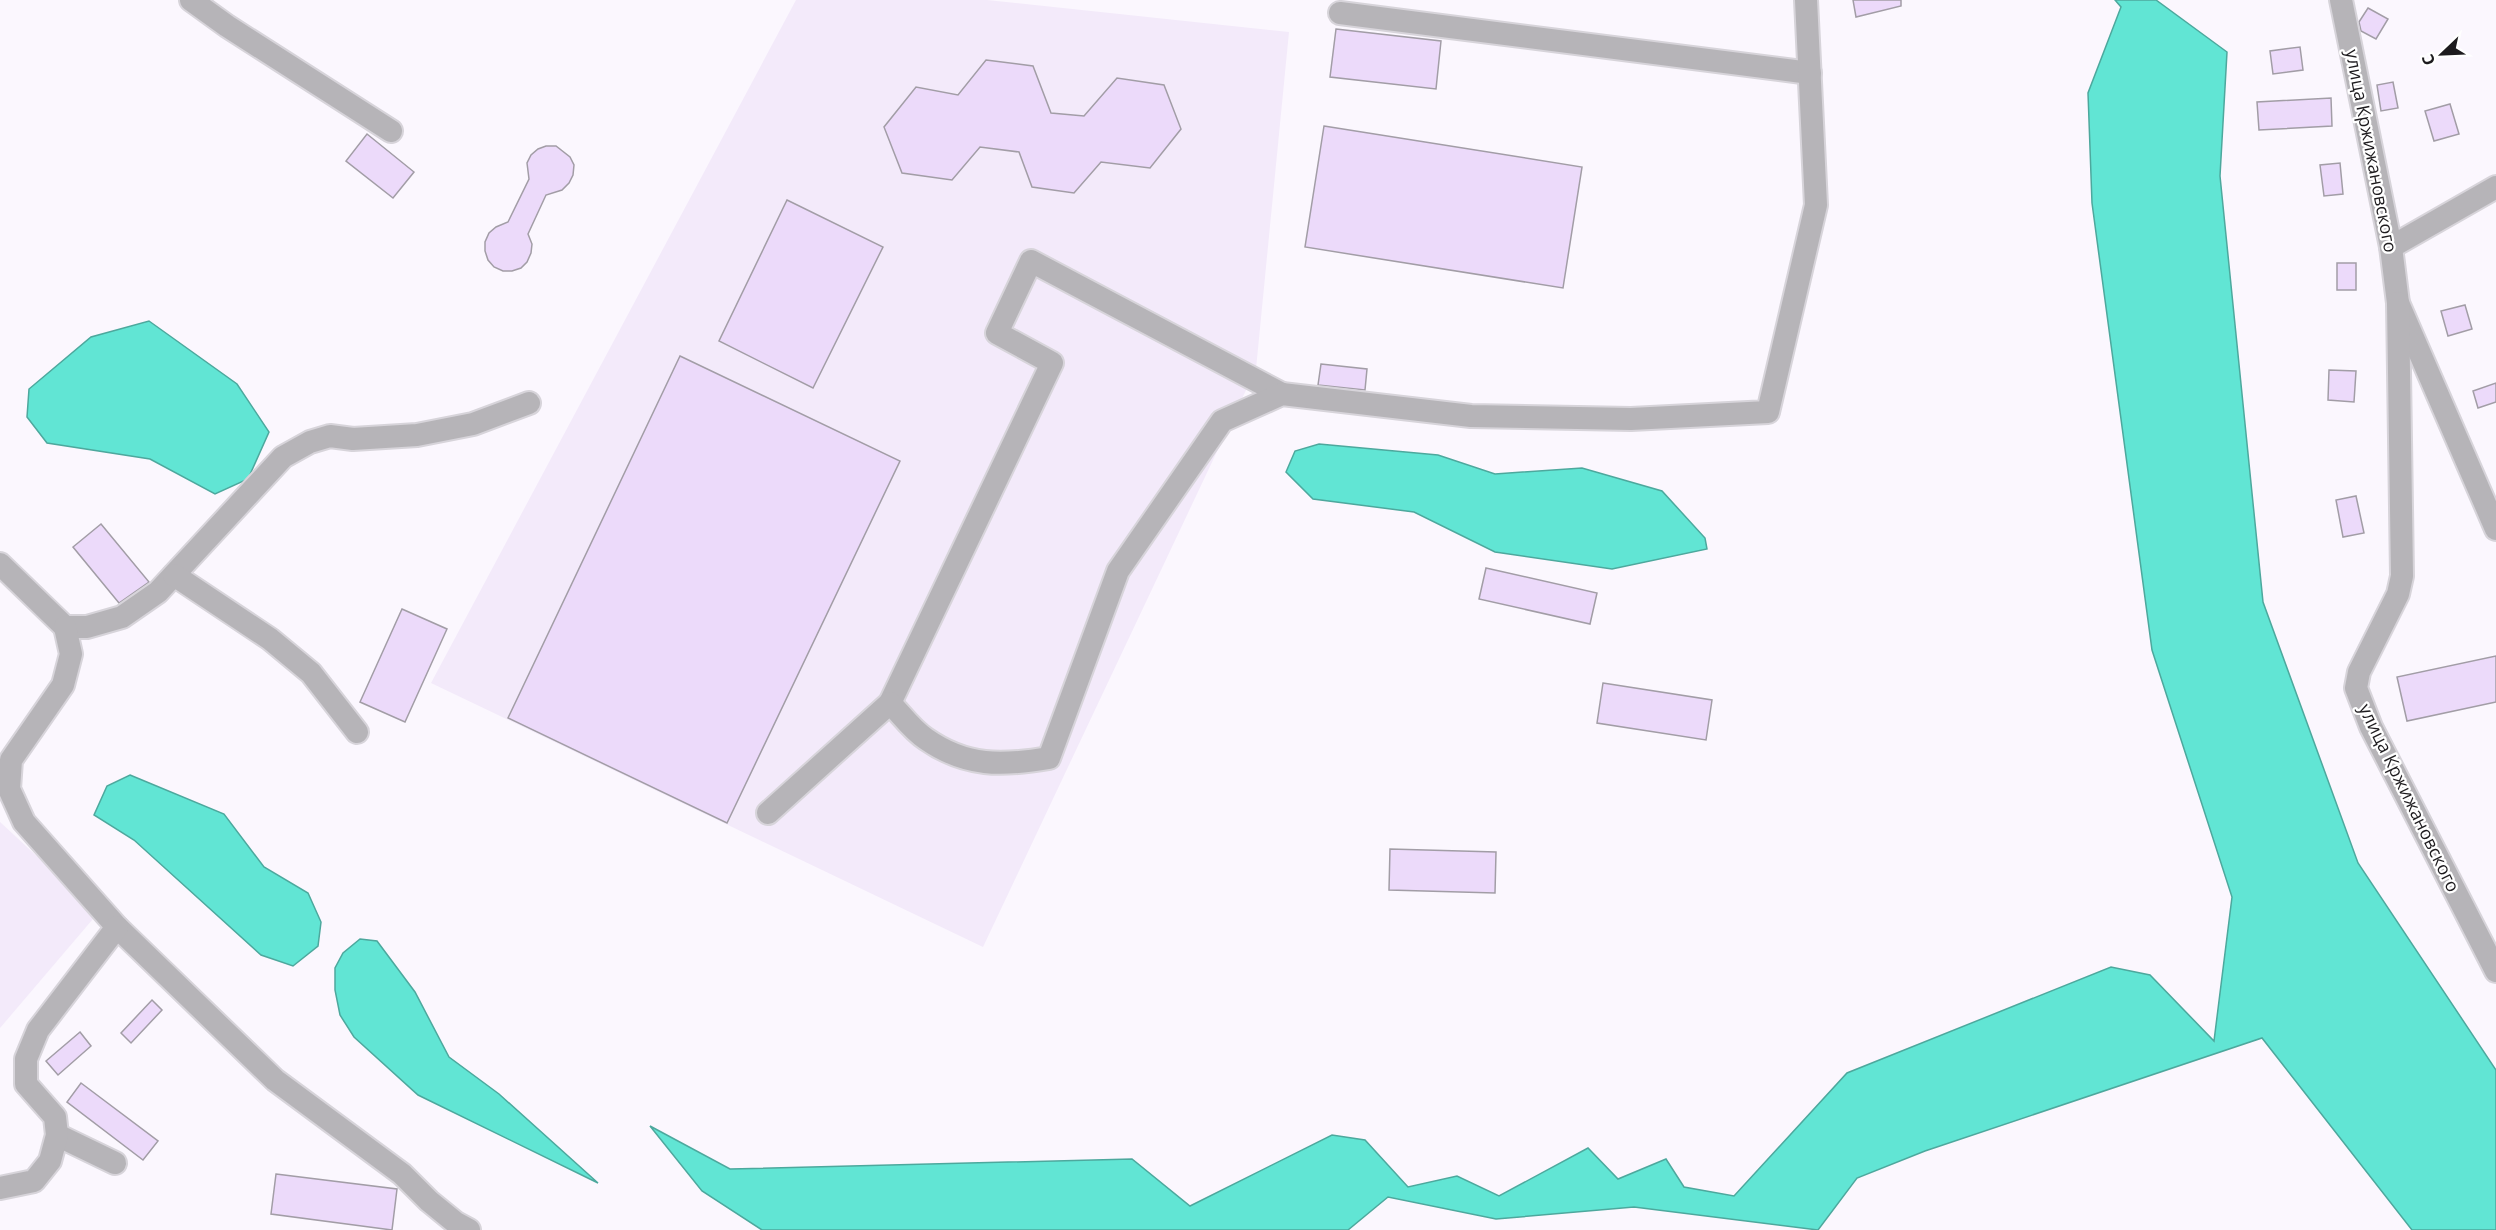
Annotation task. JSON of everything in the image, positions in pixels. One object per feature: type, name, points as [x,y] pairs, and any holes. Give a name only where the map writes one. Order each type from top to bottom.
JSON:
[{"type":"street","points":[[191,0],[227,26],[391,131]]},
{"type":"street","points":[[768,813],[890,703],[1052,363],[997,333],[1031,261],[1282,394],[1471,416],[1631,419],[1768,411],[1816,204],[1806,0]]},
{"type":"street","name":"улица Кржижановского","points":[[2341,0],[2391,247],[2398,303],[2402,576],[2398,594],[2358,672],[2356,688],[2371,727],[2496,971]]},
{"type":"street","points":[[1340,13],[1810,73]]},
{"type":"street","points":[[2391,247],[2496,187]]},
{"type":"street","name":"улица Кржижановского","points":[[2398,303],[2496,529]]},
{"type":"street","points":[[890,703],[924,738],[963,759],[1009,765],[1049,758],[1118,571],[1222,421],[1282,394]]},
{"type":"street","points":[[65,627],[87,627],[122,617],[158,592],[283,457],[310,442],[330,436],[353,439],[417,435],[473,424],[530,403]]},
{"type":"street","points":[[0,564],[65,627],[71,654],[63,685],[11,760],[9,789],[24,822],[117,927],[275,1080],[402,1174],[438,1209],[469,1230]]},
{"type":"street","points":[[174,574],[270,639],[312,673],[357,732]]},
{"type":"street","points":[[0,1188],[34,1181],[50,1161],[57,1135],[55,1117],[26,1084],[26,1059],[38,1030],[117,927]]},
{"type":"street","points":[[57,1135],[115,1162]]},
{"type":"shaded area","points":[[796,0],[987,0],[1289,32],[1256,369],[983,947],[431,683]]},
{"type":"shaded area","points":[[2115,0],[2156,0],[2227,52],[2220,176],[2263,602],[2358,863],[2496,1070],[2496,1230],[2412,1230],[2262,1038],[1925,1151],[1857,1178],[1818,1230],[1634,1207],[1496,1219],[1388,1197],[1348,1230],[762,1230],[702,1191],[650,1126],[730,1169],[1132,1159],[1190,1206],[1332,1135],[1365,1140],[1408,1187],[1457,1176],[1499,1196],[1588,1148],[1618,1179],[1666,1159],[1684,1187],[1734,1196],[1847,1073],[2111,967],[2150,975],[2214,1041],[2232,897],[2152,650],[2092,203],[2088,93],[2121,7]]},
{"type":"shaded area","points":[[149,321],[237,384],[269,432],[248,479],[215,494],[150,459],[47,443],[27,417],[29,389],[91,337]]},
{"type":"shaded area","points":[[1319,444],[1438,455],[1495,474],[1582,468],[1662,491],[1705,538],[1707,549],[1612,569],[1495,552],[1414,512],[1313,499],[1286,472],[1295,451]]},
{"type":"shaded area","points":[[130,775],[224,814],[264,867],[308,893],[321,922],[318,946],[293,966],[261,955],[134,840],[94,815],[107,786]]},
{"type":"shaded area","points":[[0,822],[98,913],[0,1028]]},
{"type":"shaded area","points":[[360,939],[377,941],[415,992],[449,1057],[499,1094],[598,1183],[418,1095],[354,1037],[340,1015],[335,990],[335,968],[343,953]]},
{"type":"building","points":[[1853,0],[1901,0],[1901,6],[1856,17]]},
{"type":"building","points":[[2368,8],[2388,19],[2376,39],[2361,31],[2359,22]]},
{"type":"building","points":[[1336,29],[1441,41],[1436,89],[1330,77]]},
{"type":"building","points":[[2300,47],[2303,70],[2273,74],[2270,51]]},
{"type":"building","points":[[986,60],[1033,66],[1051,113],[1084,116],[1117,78],[1164,85],[1181,129],[1150,168],[1101,162],[1074,193],[1032,187],[1019,152],[980,147],[952,180],[902,173],[884,127],[916,87],[958,95]]},
{"type":"building","points":[[2393,82],[2398,108],[2381,111],[2377,85]]},
{"type":"building","points":[[2331,98],[2332,126],[2259,130],[2257,102]]},
{"type":"building","points":[[2450,104],[2459,134],[2434,141],[2425,111]]},
{"type":"building","points":[[1324,126],[1582,167],[1563,288],[1305,247]]},
{"type":"building","points":[[367,134],[414,172],[393,198],[346,161]]},
{"type":"building","points":[[546,146],[556,146],[570,157],[574,165],[573,175],[562,190],[546,195],[528,234],[532,244],[527,262],[521,268],[503,271],[494,267],[488,260],[485,242],[489,233],[508,222],[529,179],[527,163],[531,155]]},
{"type":"building","points":[[2340,163],[2343,194],[2324,196],[2320,165]]},
{"type":"building","points":[[787,200],[883,247],[813,388],[719,341]]},
{"type":"building","points":[[2337,263],[2356,263],[2356,290],[2337,290]]},
{"type":"building","points":[[2465,305],[2472,329],[2448,336],[2441,311]]},
{"type":"building","points":[[680,356],[900,461],[727,823],[508,718]]},
{"type":"building","points":[[1321,364],[1367,369],[1365,390],[1318,385]]},
{"type":"building","points":[[2329,370],[2356,371],[2354,402],[2328,400]]},
{"type":"building","points":[[2496,383],[2496,402],[2478,408],[2473,391]]},
{"type":"building","points":[[2356,496],[2364,533],[2343,537],[2336,500]]},
{"type":"building","points":[[101,524],[149,582],[119,603],[73,547]]},
{"type":"building","points":[[1486,568],[1597,593],[1590,624],[1479,599]]},
{"type":"building","points":[[402,609],[447,629],[405,722],[360,702]]},
{"type":"building","points":[[2496,656],[2496,702],[2407,721],[2397,677]]},
{"type":"building","points":[[1603,683],[1712,700],[1706,740],[1597,723]]},
{"type":"building","points":[[1390,849],[1496,852],[1495,893],[1389,890]]},
{"type":"building","points":[[152,1000],[162,1010],[131,1043],[121,1033]]},
{"type":"building","points":[[80,1032],[91,1046],[58,1075],[46,1061]]},
{"type":"building","points":[[81,1083],[158,1141],[143,1160],[67,1102]]},
{"type":"building","points":[[276,1174],[397,1189],[392,1230],[271,1214]]}]
